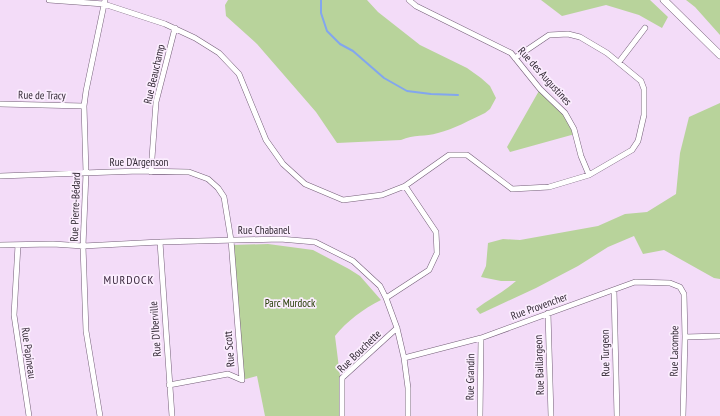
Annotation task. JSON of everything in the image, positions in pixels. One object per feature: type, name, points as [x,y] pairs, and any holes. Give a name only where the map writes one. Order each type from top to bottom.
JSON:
[{"type":"main road","points":[[664,0],[718,54]]},
{"type":"street","points":[[49,0],[105,2],[175,28],[219,53],[239,74],[266,140],[283,164],[305,184],[343,200],[382,195],[405,186],[448,155],[467,155],[512,189],[549,187],[589,175],[632,150],[638,141],[644,115],[644,89],[641,81],[619,62],[580,37],[568,34],[549,35],[515,58]]},
{"type":"street","name":"Rue des Augustines","points":[[409,0],[416,6],[511,52],[540,89],[565,113],[574,130],[581,156],[589,175]]},
{"type":"street","name":"Rue Pierre-Bédard","points":[[100,416],[86,331],[83,246],[86,173],[84,106],[105,2]]},
{"type":"street","name":"Rue Beauchamp","points":[[151,172],[156,102],[175,28]]},
{"type":"street","points":[[619,62],[645,28]]},
{"type":"street","name":"Rue de Tracy","points":[[0,104],[84,106]]},
{"type":"street","name":"Rue D'Argenson","points":[[0,176],[139,171],[189,172],[208,179],[218,188],[224,197],[231,240]]},
{"type":"street","points":[[386,298],[429,270],[437,253],[436,232],[405,186]]},
{"type":"street","name":"Rue Chabanel","points":[[0,245],[53,244],[83,246],[160,242],[280,239],[315,242],[353,262],[380,286],[398,328],[408,388],[408,416]]},
{"type":"street","name":"Rue Scott","points":[[169,385],[228,374],[242,380],[231,240]]},
{"type":"street","name":"Rue D'Iberville","points":[[160,242],[172,416]]},
{"type":"street","name":"Rue Papineau","points":[[18,245],[14,315],[29,416]]},
{"type":"street","name":"Rue Provencher","points":[[404,358],[480,338],[635,282],[670,283],[680,288]]},
{"type":"street","name":"Rue Lacombe","points":[[680,288],[684,294],[685,337],[683,416]]},
{"type":"street","name":"Rue Turgeon","points":[[614,290],[617,416]]},
{"type":"street","name":"Rue Baillargeon","points":[[548,314],[551,416]]},
{"type":"street","name":"Rue Bouchette","points":[[342,416],[342,378],[398,328]]},
{"type":"street","points":[[685,337],[720,336]]},
{"type":"street","name":"Rue Grandin","points":[[480,338],[480,416]]},
{"type":"green space","points":[[228,0],[367,0],[378,12],[420,45],[467,68],[481,78],[490,86],[496,98],[490,109],[485,113],[456,127],[438,133],[410,137],[401,140],[337,143],[316,112],[257,44],[226,16],[225,5]]},
{"type":"green space","points":[[541,0],[650,0],[668,17],[662,28],[639,15],[606,5],[562,16]]},
{"type":"green space","points":[[686,0],[720,0],[720,35],[695,7]]},
{"type":"green space","points":[[540,89],[565,113],[575,134],[510,152],[507,147]]},
{"type":"green space","points":[[720,103],[720,279],[714,278],[664,250],[643,254],[634,236],[608,247],[578,266],[536,288],[480,314],[476,309],[507,289],[516,281],[501,281],[481,277],[486,266],[488,243],[503,239],[520,240],[598,226],[625,214],[647,212],[676,194],[680,153],[689,117]]},
{"type":"green space","name":"Parc Murdock","points":[[268,244],[313,250],[360,276],[381,300],[356,316],[335,336],[342,392],[343,416],[265,416],[257,376],[242,380],[230,267],[232,245]]},
{"type":"waterway","points":[[321,0],[321,13],[327,31],[340,44],[353,51],[384,78],[407,91],[458,95]]},
{"type":"district","name":"MURDOCK","points":[[129,280]]}]
